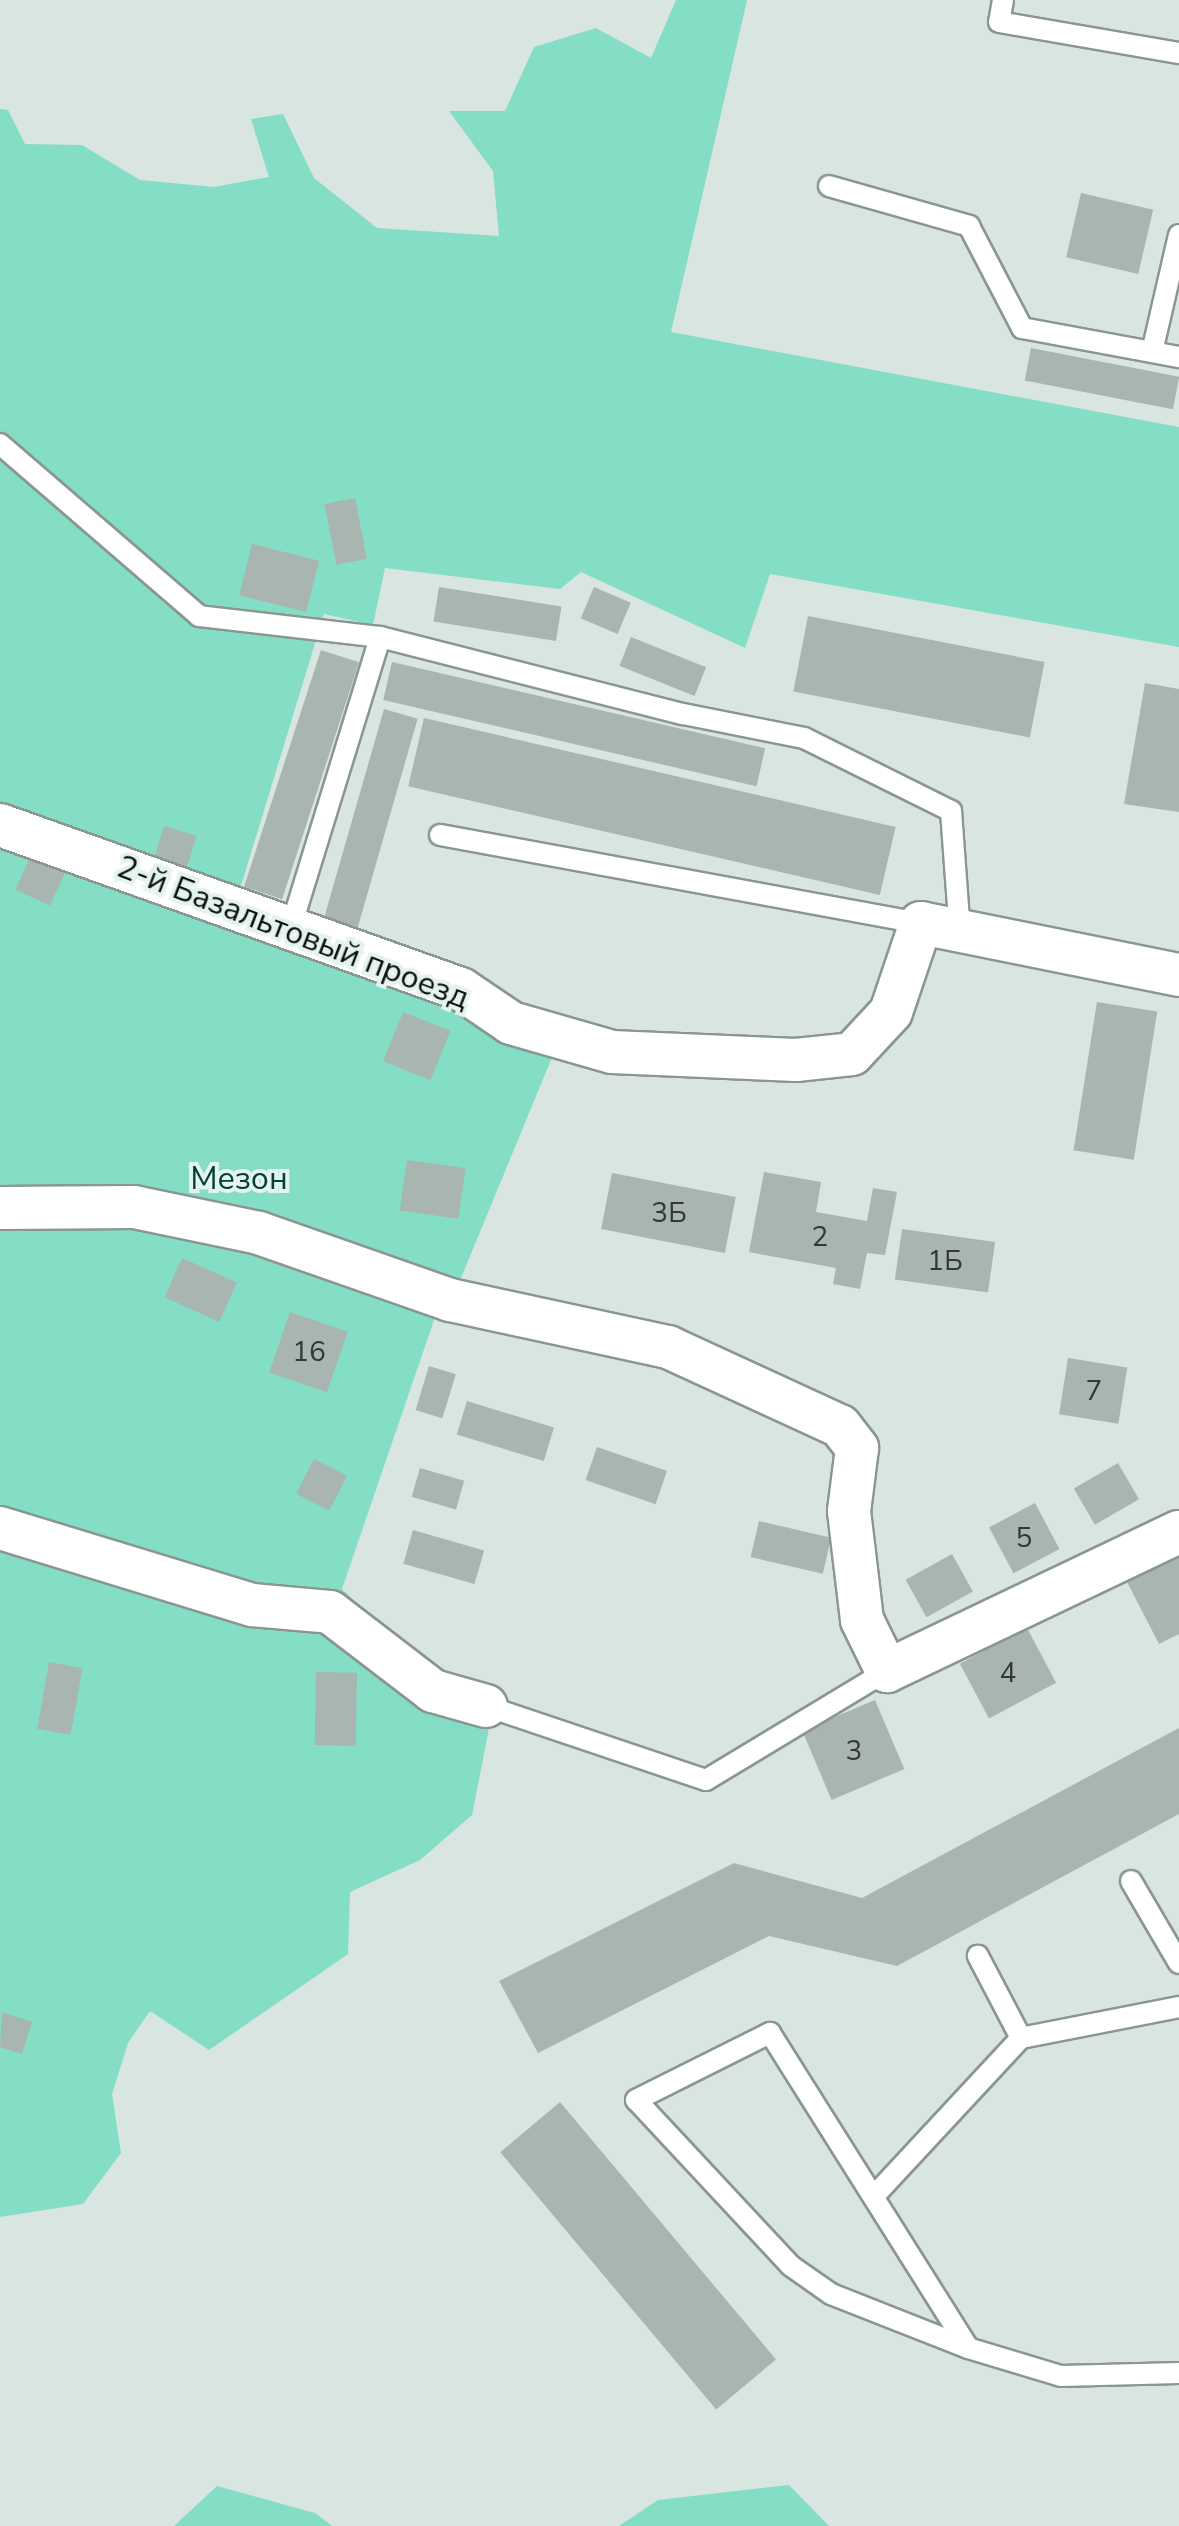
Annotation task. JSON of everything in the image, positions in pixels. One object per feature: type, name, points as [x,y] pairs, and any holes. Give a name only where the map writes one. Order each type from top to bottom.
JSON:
[{"type":"street","name":"2-й Базальтовый проезд","points":[[0,825],[461,988],[511,1023],[612,1052],[796,1060],[852,1054],[891,1012],[941,929]]},
{"type":"street","points":[[941,929],[1179,974]]},
{"type":"street","points":[[0,1208],[134,1207],[258,1233],[450,1300],[668,1347],[840,1426],[856,1448],[849,1512],[862,1620],[886,1671],[1179,1532]]},
{"type":"street","points":[[0,1528],[252,1606],[330,1612],[433,1691],[486,1706]]},
{"type":"lane","points":[[1003,0],[998,22],[1179,53]]},
{"type":"lane","points":[[829,186],[969,226],[1022,328],[1179,357]]},
{"type":"lane","points":[[1152,352],[1179,235]]},
{"type":"lane","points":[[0,444],[199,616],[380,637],[683,714],[804,738],[951,811],[941,929],[440,835]]},
{"type":"lane","points":[[291,928],[380,637]]},
{"type":"lane","points":[[486,1706],[706,1780],[886,1671]]},
{"type":"lane","points":[[1131,1881],[1179,1962]]},
{"type":"lane","points":[[978,1956],[1021,2038]]},
{"type":"lane","points":[[875,2195],[1021,2038],[1179,2008]]},
{"type":"lane","points":[[968,2348],[770,2033],[636,2100],[791,2266],[831,2294],[968,2348],[1061,2376],[1179,2373]]},
{"type":"green space","name":"Мезон","points":[[676,0],[747,0],[671,332],[1179,427],[1179,647],[770,574],[745,648],[581,572],[560,589],[385,568],[373,625],[324,614],[240,889],[553,1055],[461,1278],[434,1320],[342,1589],[429,1673],[495,1698],[472,1815],[420,1860],[350,1892],[348,1954],[209,2050],[150,2011],[128,2043],[112,2094],[121,2153],[83,2204],[0,2217],[0,109],[8,110],[25,144],[82,145],[140,180],[214,187],[269,177],[251,119],[283,114],[314,178],[377,228],[499,236],[493,171],[449,111],[505,111],[534,47],[596,28],[651,58]]},
{"type":"green space","points":[[789,2485],[829,2526],[619,2526],[658,2500]]},
{"type":"green space","points":[[217,2486],[315,2513],[332,2526],[174,2526]]},
{"type":"building","points":[[1081,193],[1153,210],[1138,274],[1066,257]]},
{"type":"building","points":[[1031,348],[1179,377],[1173,409],[1025,380]]},
{"type":"building","points":[[355,498],[367,559],[336,565],[325,504]]},
{"type":"building","points":[[252,544],[319,561],[306,612],[239,595]]},
{"type":"building","points":[[439,587],[561,606],[556,641],[434,622]]},
{"type":"building","points":[[594,587],[631,603],[618,634],[581,618]]},
{"type":"building","points":[[808,616],[1045,662],[1030,738],[793,692]]},
{"type":"building","points":[[631,637],[706,667],[694,696],[619,666]]},
{"type":"building","points":[[321,650],[359,662],[282,899],[244,887]]},
{"type":"building","points":[[392,662],[765,748],[756,786],[383,700]]},
{"type":"building","points":[[1145,683],[1179,689],[1179,812],[1124,804]]},
{"type":"building","points":[[384,709],[418,719],[356,934],[322,924]]},
{"type":"building","points":[[424,718],[896,827],[880,895],[408,786]]},
{"type":"building","points":[[164,826],[197,836],[185,875],[152,865]]},
{"type":"building","points":[[31,856],[65,872],[50,906],[15,890]]},
{"type":"building","points":[[1097,1002],[1157,1012],[1134,1160],[1074,1150]]},
{"type":"building","points":[[403,1012],[450,1031],[430,1080],[383,1061]]},
{"type":"building","points":[[407,1160],[465,1168],[458,1219],[400,1211]]},
{"type":"building","points":[[764,1172],[821,1182],[816,1212],[867,1221],[873,1188],[897,1192],[885,1255],[867,1253],[860,1289],[833,1284],[836,1268],[749,1252]]},
{"type":"building","points":[[612,1173],[736,1197],[725,1253],[601,1229]]},
{"type":"building","points":[[902,1229],[995,1242],[988,1293],[895,1280]]},
{"type":"building","points":[[182,1258],[237,1282],[219,1322],[165,1297]]},
{"type":"building","points":[[290,1312],[348,1332],[327,1392],[269,1373]]},
{"type":"building","points":[[1068,1358],[1127,1367],[1118,1424],[1059,1414]]},
{"type":"building","points":[[429,1366],[456,1374],[442,1418],[416,1410]]},
{"type":"building","points":[[467,1401],[554,1428],[544,1461],[457,1434]]},
{"type":"building","points":[[597,1447],[667,1471],[656,1504],[586,1480]]},
{"type":"building","points":[[314,1459],[347,1476],[329,1511],[296,1494]]},
{"type":"building","points":[[1118,1463],[1139,1499],[1095,1525],[1074,1488]]},
{"type":"building","points":[[420,1468],[464,1481],[456,1510],[412,1497]]},
{"type":"building","points":[[1035,1503],[1059,1549],[1013,1573],[989,1527]]},
{"type":"building","points":[[759,1521],[831,1538],[823,1574],[751,1557]]},
{"type":"building","points":[[413,1530],[484,1550],[474,1584],[403,1564]]},
{"type":"building","points":[[1179,1548],[1179,1634],[1159,1644],[1124,1576]]},
{"type":"building","points":[[952,1554],[973,1592],[926,1617],[906,1580]]},
{"type":"building","points":[[1027,1628],[1056,1683],[989,1718],[960,1664]]},
{"type":"building","points":[[49,1662],[82,1668],[71,1735],[37,1729]]},
{"type":"building","points":[[316,1672],[357,1673],[356,1746],[315,1745]]},
{"type":"building","points":[[875,1700],[904,1769],[832,1800],[802,1731]]},
{"type":"building","points":[[1179,1728],[1179,1814],[897,1966],[769,1936],[538,2053],[499,1981],[734,1863],[862,1898]]},
{"type":"building","points":[[2,2012],[32,2022],[22,2054],[0,2047]]},
{"type":"building","points":[[560,2102],[776,2359],[716,2410],[500,2152]]}]
